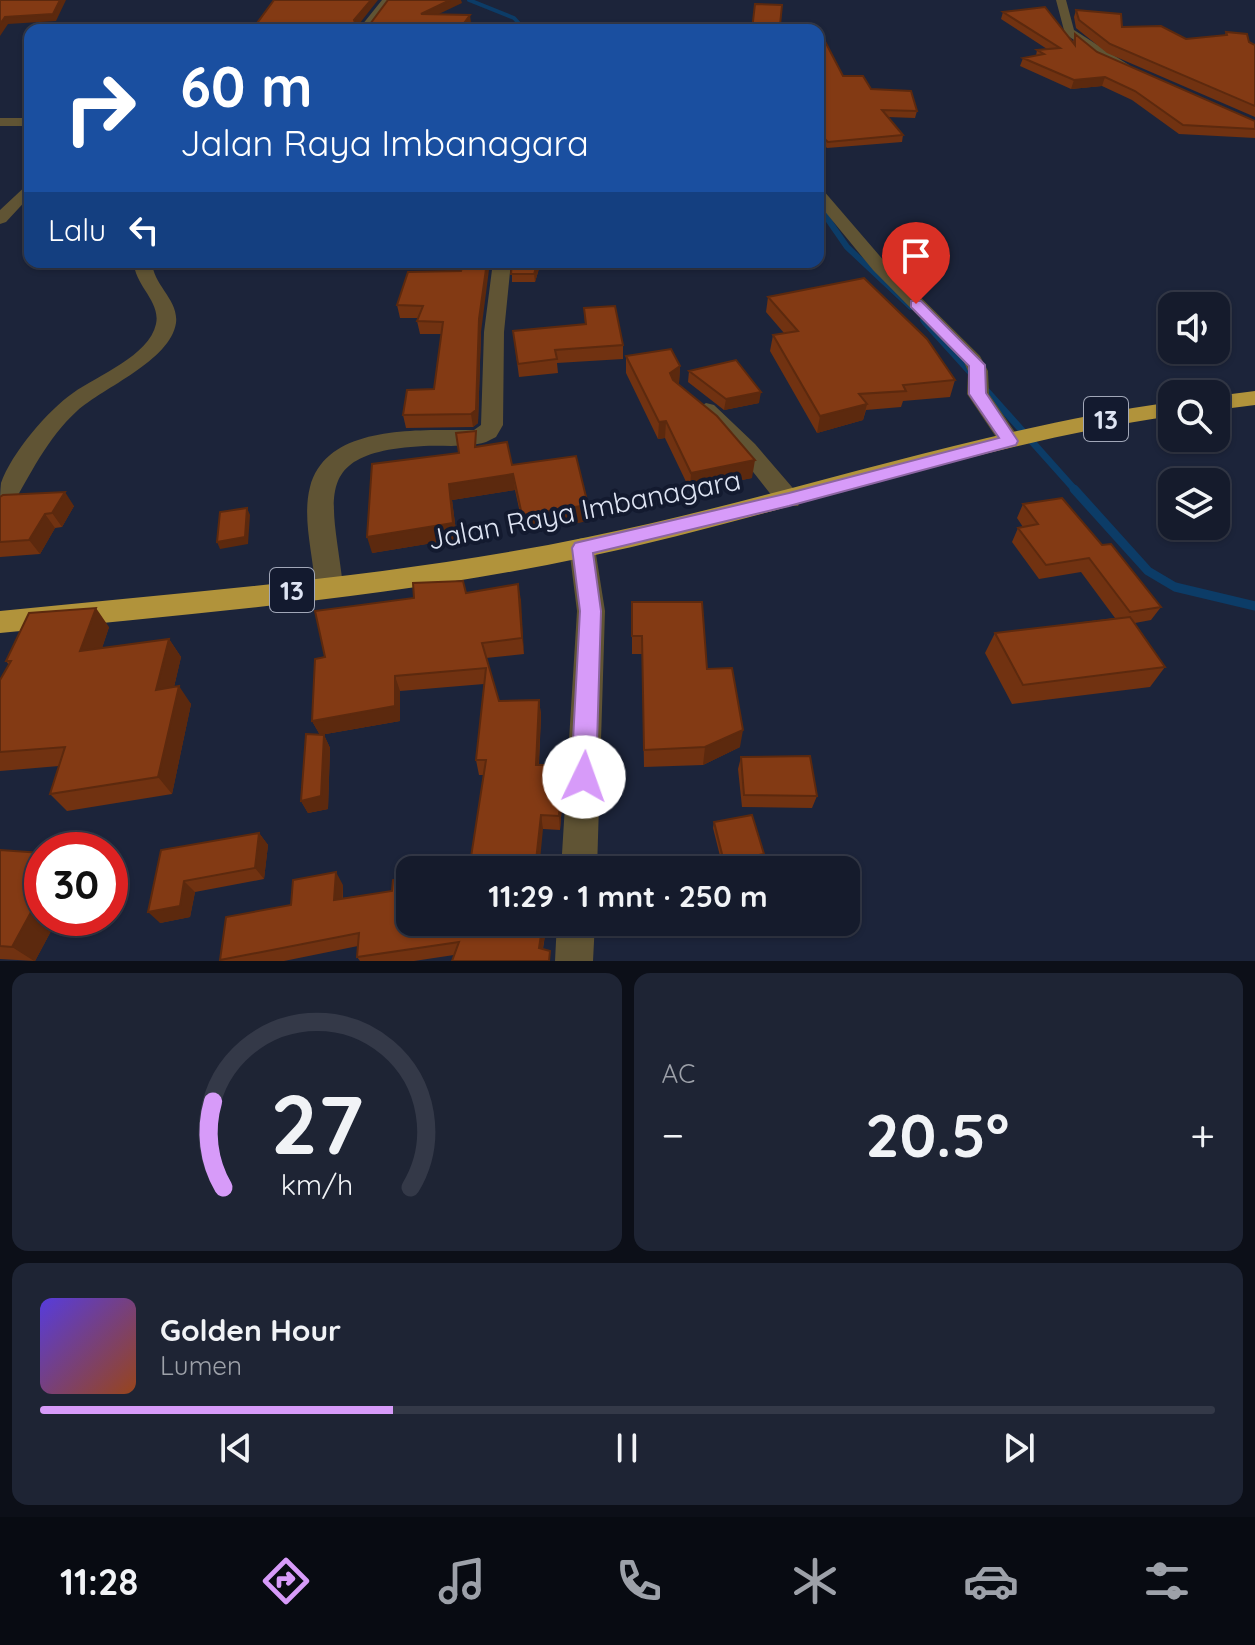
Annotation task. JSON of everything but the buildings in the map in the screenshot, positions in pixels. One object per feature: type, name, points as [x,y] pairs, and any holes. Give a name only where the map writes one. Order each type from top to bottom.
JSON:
[{"type":"highway","points":[[1230,401],[1255,398]]},
{"type":"highway","name":"Jalan Raya Imbanagara","points":[[0,622],[411,577],[582,548],[789,500],[1013,440],[1129,414],[1158,411]]},
{"type":"street","points":[[368,24],[387,0]]},
{"type":"street","points":[[1061,0],[1069,32],[1138,75]]},
{"type":"street","points":[[0,122],[24,122]]},
{"type":"street","points":[[0,219],[24,193]]},
{"type":"street","points":[[824,202],[836,220],[973,360],[977,380],[1013,440]]},
{"type":"street","points":[[0,505],[46,431],[67,408],[142,354],[161,335],[167,321],[165,312],[142,274],[142,268]]},
{"type":"street","points":[[329,586],[320,511],[323,482],[335,460],[363,447],[389,442],[478,437],[488,432],[492,425],[494,332],[501,268]]},
{"type":"street","points":[[683,391],[725,426],[789,500]]},
{"type":"street","points":[[580,856],[591,611],[582,548]]},
{"type":"street","points":[[574,961],[575,936]]},
{"type":"waterway","points":[[469,0],[514,18],[520,24]]},
{"type":"waterway","points":[[824,214],[847,247],[911,307]]},
{"type":"waterway","points":[[925,322],[973,375]]},
{"type":"waterway","points":[[984,388],[1076,491]]},
{"type":"waterway","points":[[1074,489],[1148,571],[1175,587],[1255,606]]},
{"type":"route","points":[[584,777],[591,611],[582,548],[789,500],[1010,441],[976,390],[977,365],[916,304]]}]
